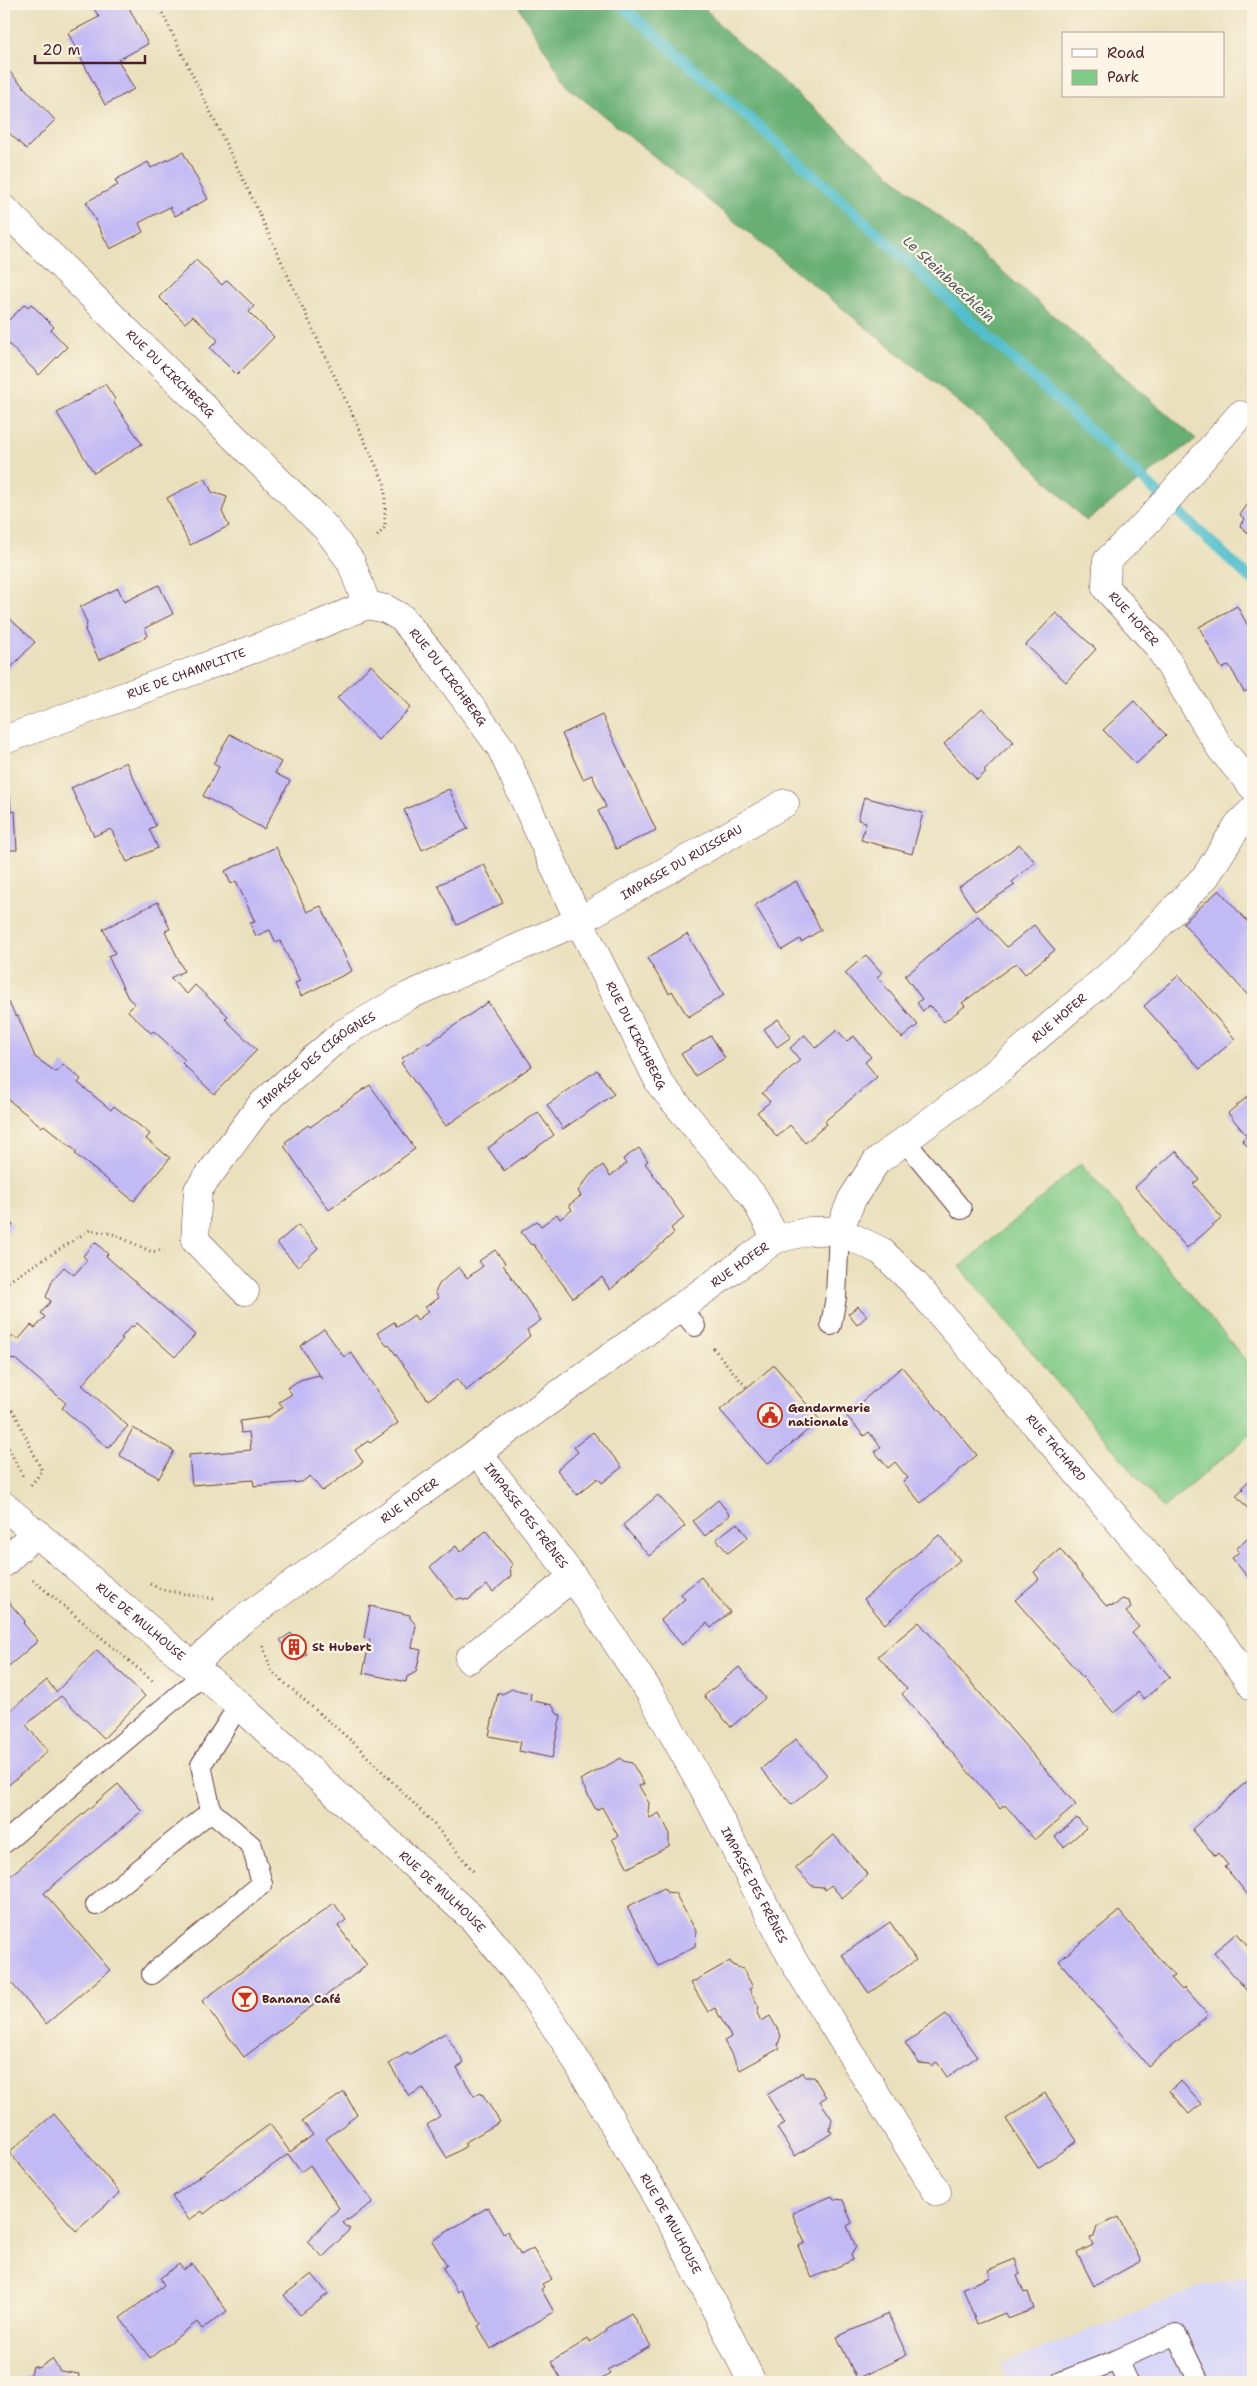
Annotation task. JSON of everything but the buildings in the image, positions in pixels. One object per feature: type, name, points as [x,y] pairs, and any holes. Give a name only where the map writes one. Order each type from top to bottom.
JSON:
[{"type":"street","name":"RUE DU KIRCHBERG","points":[[4,209],[327,529],[351,562],[368,605],[386,610],[402,618],[438,661],[501,748],[579,921],[660,1084],[754,1197],[776,1239]]},
{"type":"street","name":"RUE HOFER","points":[[1240,415],[1151,518],[1107,561],[1106,588],[1158,646],[1221,749],[1253,786]]},
{"type":"street","name":"RUE DE CHAMPLITTE","points":[[4,740],[311,628],[368,605]]},
{"type":"street","name":"IMPASSE DU RUISSEAU","points":[[579,921],[786,803]]},
{"type":"street","name":"RUE HOFER","points":[[198,1670],[241,1621],[478,1453],[688,1317],[776,1239],[810,1231],[839,1231],[852,1199],[876,1162],[994,1074],[1120,966],[1206,876],[1238,825],[1253,810]]},
{"type":"street","name":"IMPASSE DES CIGOGNES","points":[[195,1240],[198,1190],[261,1105],[342,1034],[408,996],[579,921]]},
{"type":"street","name":"RUE TACHARD","points":[[839,1231],[881,1251],[914,1283],[1215,1634],[1253,1687]]},
{"type":"street","points":[[195,1240],[245,1291]]},
{"type":"street","name":"IMPASSE DES FRÊNES","points":[[478,1453],[572,1577],[650,1693],[708,1796],[794,1962],[937,2192]]},
{"type":"street","name":"RUE DE MULHOUSE","points":[[6,1508],[239,1705],[474,1920],[519,1975],[564,2040],[677,2232],[752,2382]]},
{"type":"street","points":[[6,1561],[36,1532]]},
{"type":"street","name":"IMPASSE DES FRÊNES","points":[[469,1659],[572,1577]]},
{"type":"lane","points":[[905,1141],[961,1209]]},
{"type":"lane","points":[[831,1325],[836,1297],[839,1231]]},
{"type":"lane","points":[[4,1842],[173,1699],[198,1670]]},
{"type":"lane","points":[[152,1974],[262,1884],[252,1846],[211,1811],[201,1765],[239,1705]]},
{"type":"lane","points":[[96,1905],[211,1811]]},
{"type":"lane","points":[[1061,2382],[1118,2360],[1176,2334],[1199,2382]]},
{"type":"lane","points":[[1118,2360],[1128,2382]]},
{"type":"path","points":[[158,4],[252,198],[385,484],[385,527],[369,546],[351,562]]},
{"type":"path","points":[[4,1284],[90,1230],[113,1234],[152,1252],[195,1240]]},
{"type":"path","points":[[688,1317],[747,1388]]},
{"type":"path","points":[[4,1404],[14,1412],[42,1471],[6,1508]]},
{"type":"path","points":[[6,1561],[75,1614],[173,1699]]},
{"type":"shaded area","points":[[1253,2273],[1253,2382],[1007,2382],[1001,2365],[1200,2287]]},
{"type":"green space","points":[[517,4],[701,4],[728,34],[1196,439],[1086,521],[1009,443],[568,87]]},
{"type":"green space","points":[[1081,1163],[1253,1369],[1253,1433],[1163,1508],[960,1267]]},
{"type":"waterway","name":"Le Steinbaechlein","points":[[620,4],[827,187],[1253,581]]},
{"type":"place","name":"Gendarmerie nationale","points":[[770,1415]]},
{"type":"place","name":"St Hubert","points":[[294,1647]]},
{"type":"place","name":"Banana Café","points":[[245,1999]]}]
